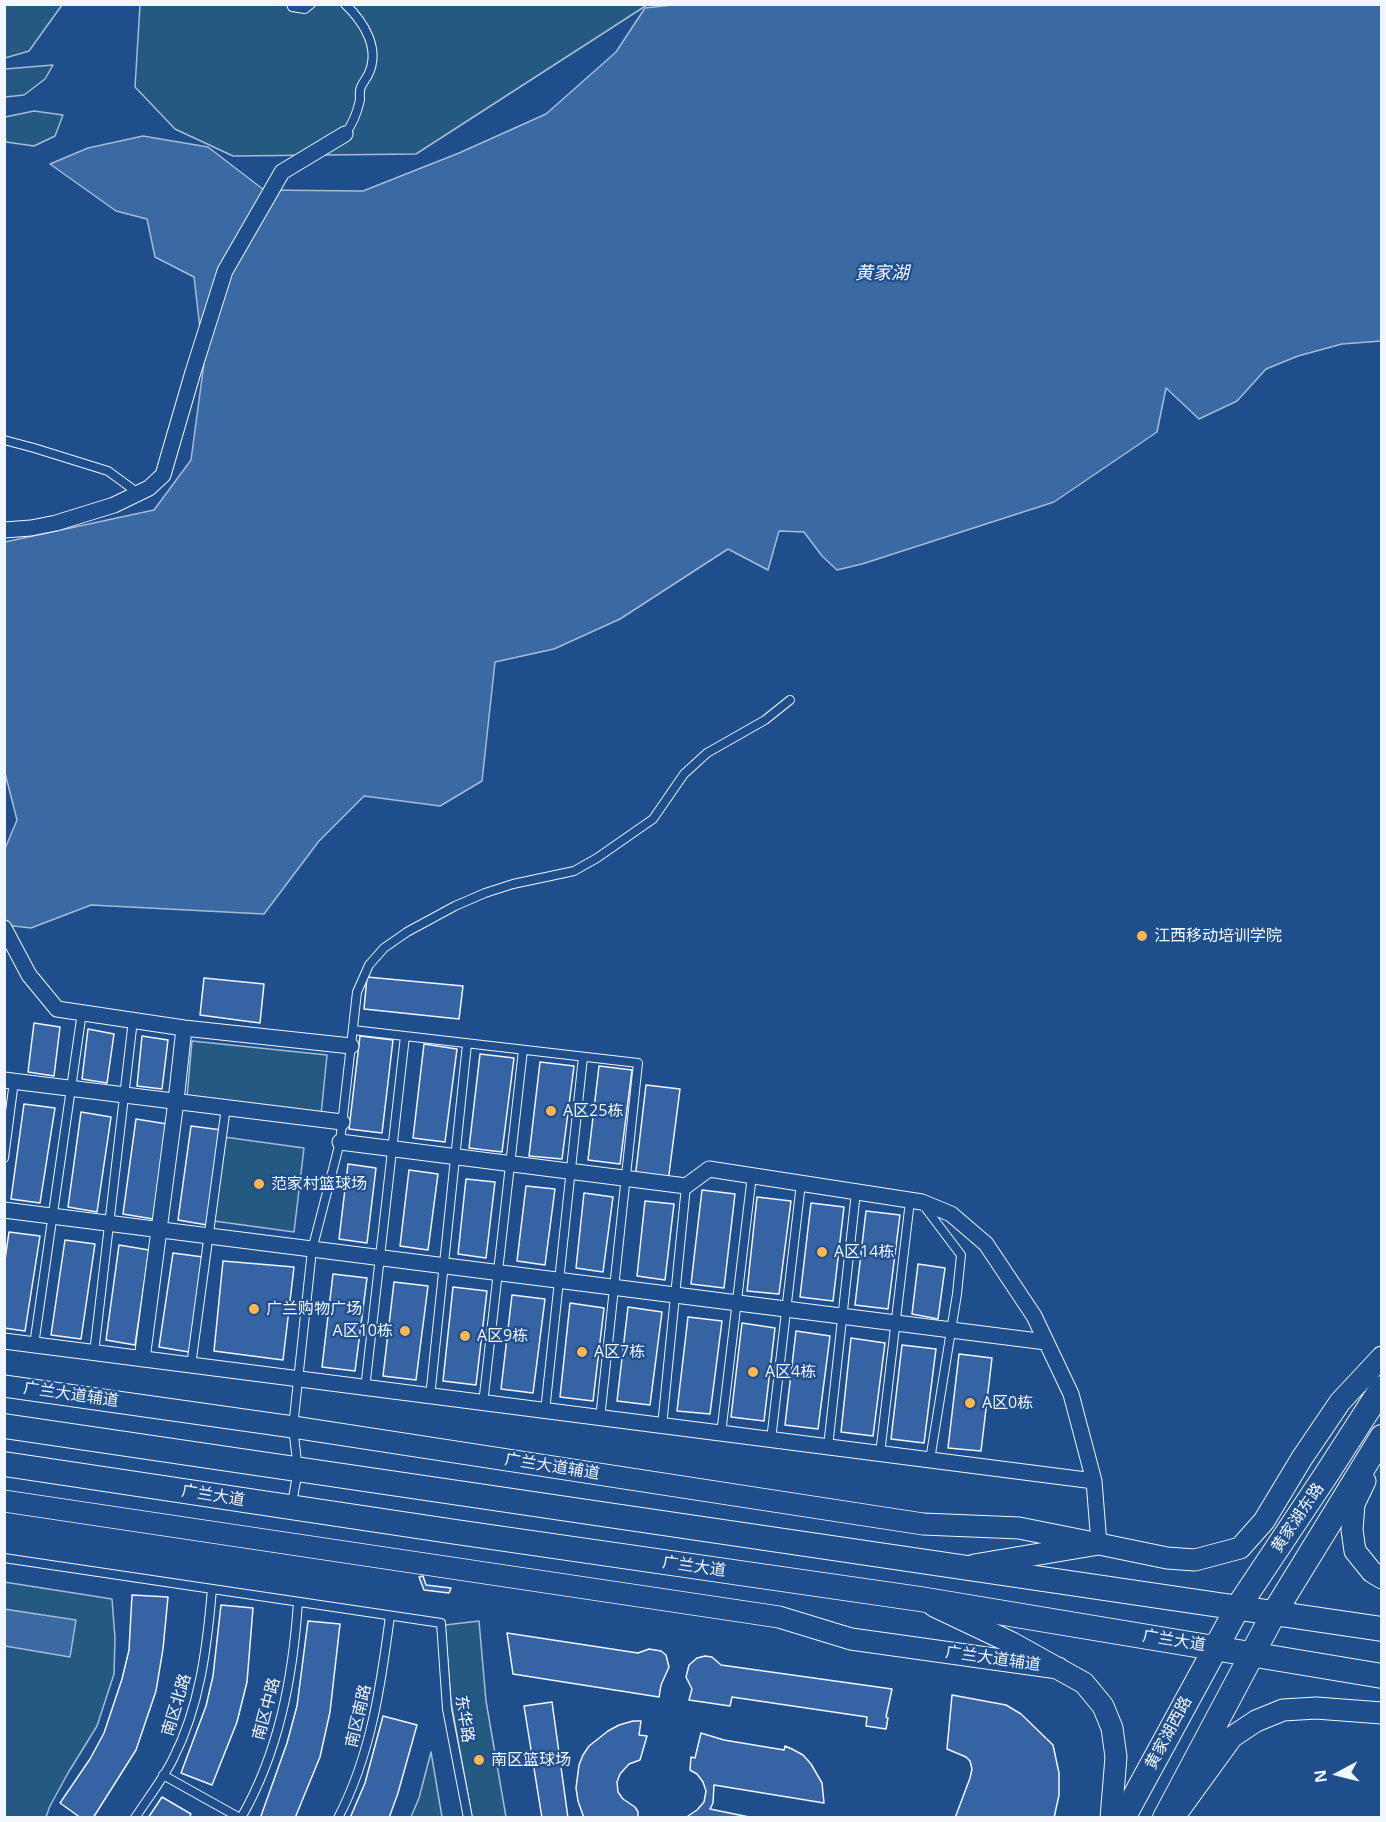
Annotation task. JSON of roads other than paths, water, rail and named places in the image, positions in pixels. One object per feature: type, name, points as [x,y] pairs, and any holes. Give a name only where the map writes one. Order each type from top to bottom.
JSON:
[{"type":"main road","points":[[1340,1402],[1381,1345]]},
{"type":"main road","points":[[1340,1402],[1382,1357]]},
{"type":"main road","name":"广兰大道辅道","points":[[4,1386],[293,1427],[922,1524],[1019,1528],[1167,1558],[1195,1560],[1240,1548],[1264,1521],[1302,1458],[1340,1402]]},
{"type":"main road","name":"黄家湖东路","points":[[1215,1648],[1238,1607],[1382,1388]]},
{"type":"main road","points":[[4,1426],[1382,1629]]},
{"type":"main road","name":"黄家湖东路","points":[[1250,1655],[1382,1437]]},
{"type":"main road","points":[[1382,1445],[1354,1504],[1352,1530],[1355,1551],[1372,1572],[1382,1578]]},
{"type":"main road","name":"广兰大道","points":[[4,1464],[920,1599],[1382,1676]]},
{"type":"main road","name":"广兰大道辅道","points":[[4,1502],[779,1617],[851,1639],[1058,1668]]},
{"type":"main road","points":[[965,1567],[1100,1544]]},
{"type":"main road","points":[[920,1599],[1012,1643],[1084,1683],[1103,1706],[1112,1728],[1116,1757],[1111,1818]]},
{"type":"main road","name":"黄家湖西路","points":[[1123,1818],[1215,1648]]},
{"type":"main road","points":[[1165,1818],[1250,1655]]},
{"type":"main road","points":[[1173,1818],[1232,1737],[1256,1721],[1283,1710],[1316,1708],[1379,1714]]},
{"type":"street","points":[[4,530],[56,523],[114,505],[149,488],[163,475],[225,271],[282,172],[345,134]]},
{"type":"street","points":[[4,928],[29,975],[57,1009],[184,1028],[351,1046]]},
{"type":"street","points":[[142,1359],[177,1101],[184,1028]]},
{"type":"street","points":[[9,1080],[342,1122]]},
{"type":"street","points":[[340,1142],[686,1186],[710,1169],[916,1201],[951,1214],[986,1244],[1034,1316],[1071,1394],[1094,1481],[1100,1544]]},
{"type":"street","points":[[4,1210],[1046,1342]]},
{"type":"street","points":[[4,1341],[1094,1481]]},
{"type":"lane","points":[[291,4],[292,7],[305,9],[311,4]]},
{"type":"lane","points":[[345,4],[355,14],[368,34],[373,51],[369,73],[360,88],[360,98],[352,125],[345,134]]},
{"type":"lane","points":[[4,440],[108,471],[138,493]]},
{"type":"lane","points":[[291,1508],[298,1470],[293,1427],[312,1250],[340,1142],[357,992],[369,965],[384,948],[407,932],[455,906],[513,884],[574,871],[597,858],[652,819],[684,774],[707,753],[765,720],[790,700]]},
{"type":"lane","points":[[34,1345],[81,1012]]},
{"type":"lane","points":[[94,1353],[133,1020]]},
{"type":"lane","points":[[353,1030],[638,1063],[600,1419]]},
{"type":"lane","points":[[365,1389],[405,1036]]},
{"type":"lane","points":[[429,1397],[467,1044]]},
{"type":"lane","points":[[483,1404],[524,1050]]},
{"type":"lane","points":[[545,1411],[583,1057]]},
{"type":"lane","points":[[4,1158],[9,1080]]},
{"type":"lane","points":[[191,1366],[226,1107]]},
{"type":"lane","points":[[721,1434],[752,1175]]},
{"type":"lane","points":[[771,1440],[801,1183]]},
{"type":"lane","points":[[662,1426],[686,1186]]},
{"type":"lane","points":[[828,1448],[856,1192]]},
{"type":"lane","points":[[880,1454],[896,1323],[916,1201]]},
{"type":"lane","points":[[916,1201],[961,1255],[957,1294],[930,1460]]},
{"type":"lane","points":[[4,1558],[390,1616]]},
{"type":"lane","name":"南区北路","points":[[135,1818],[172,1762],[186,1730],[198,1692],[204,1660],[212,1589]]},
{"type":"lane","name":"南区中路","points":[[240,1818],[266,1766],[287,1696],[295,1649],[298,1602]]},
{"type":"lane","name":"东华路","points":[[390,1616],[441,1623],[447,1709],[468,1818]]},
{"type":"lane","name":"南区南路","points":[[338,1818],[349,1797],[368,1742],[385,1656],[390,1616]]},
{"type":"lane","points":[[163,1775],[240,1818]]},
{"type":"water","name":"黄家湖","points":[[672,5],[1381,5],[1381,341],[1342,344],[1298,356],[1266,369],[1237,401],[1199,419],[1166,388],[1157,432],[1054,502],[837,570],[822,556],[804,532],[779,531],[768,570],[728,549],[620,619],[554,649],[495,662],[482,781],[440,806],[364,796],[319,841],[264,914],[91,905],[31,928],[5,925],[4,851],[17,820],[5,773],[5,542],[154,510],[191,460],[204,363],[194,277],[155,257],[147,219],[116,211],[50,164],[88,148],[143,136],[208,147],[264,190],[363,191],[459,153],[546,114],[616,52],[645,8]]},
{"type":"water","points":[[4,1609],[76,1620],[70,1657],[5,1646]]},
{"type":"place","name":"江西移动培训学院","points":[[1142,936]]},
{"type":"place","name":"A区25栋","points":[[551,1111]]},
{"type":"place","name":"范家村篮球场","points":[[259,1184]]},
{"type":"place","name":"A区14栋","points":[[822,1252]]},
{"type":"place","name":"广兰购物广场","points":[[254,1309]]},
{"type":"place","name":"A区10栋","points":[[405,1331]]},
{"type":"place","name":"A区9栋","points":[[465,1336]]},
{"type":"place","name":"A区7栋","points":[[582,1352]]},
{"type":"place","name":"A区4栋","points":[[753,1372]]},
{"type":"place","name":"A区0栋","points":[[970,1403]]},
{"type":"place","name":"南区篮球场","points":[[479,1760]]}]
